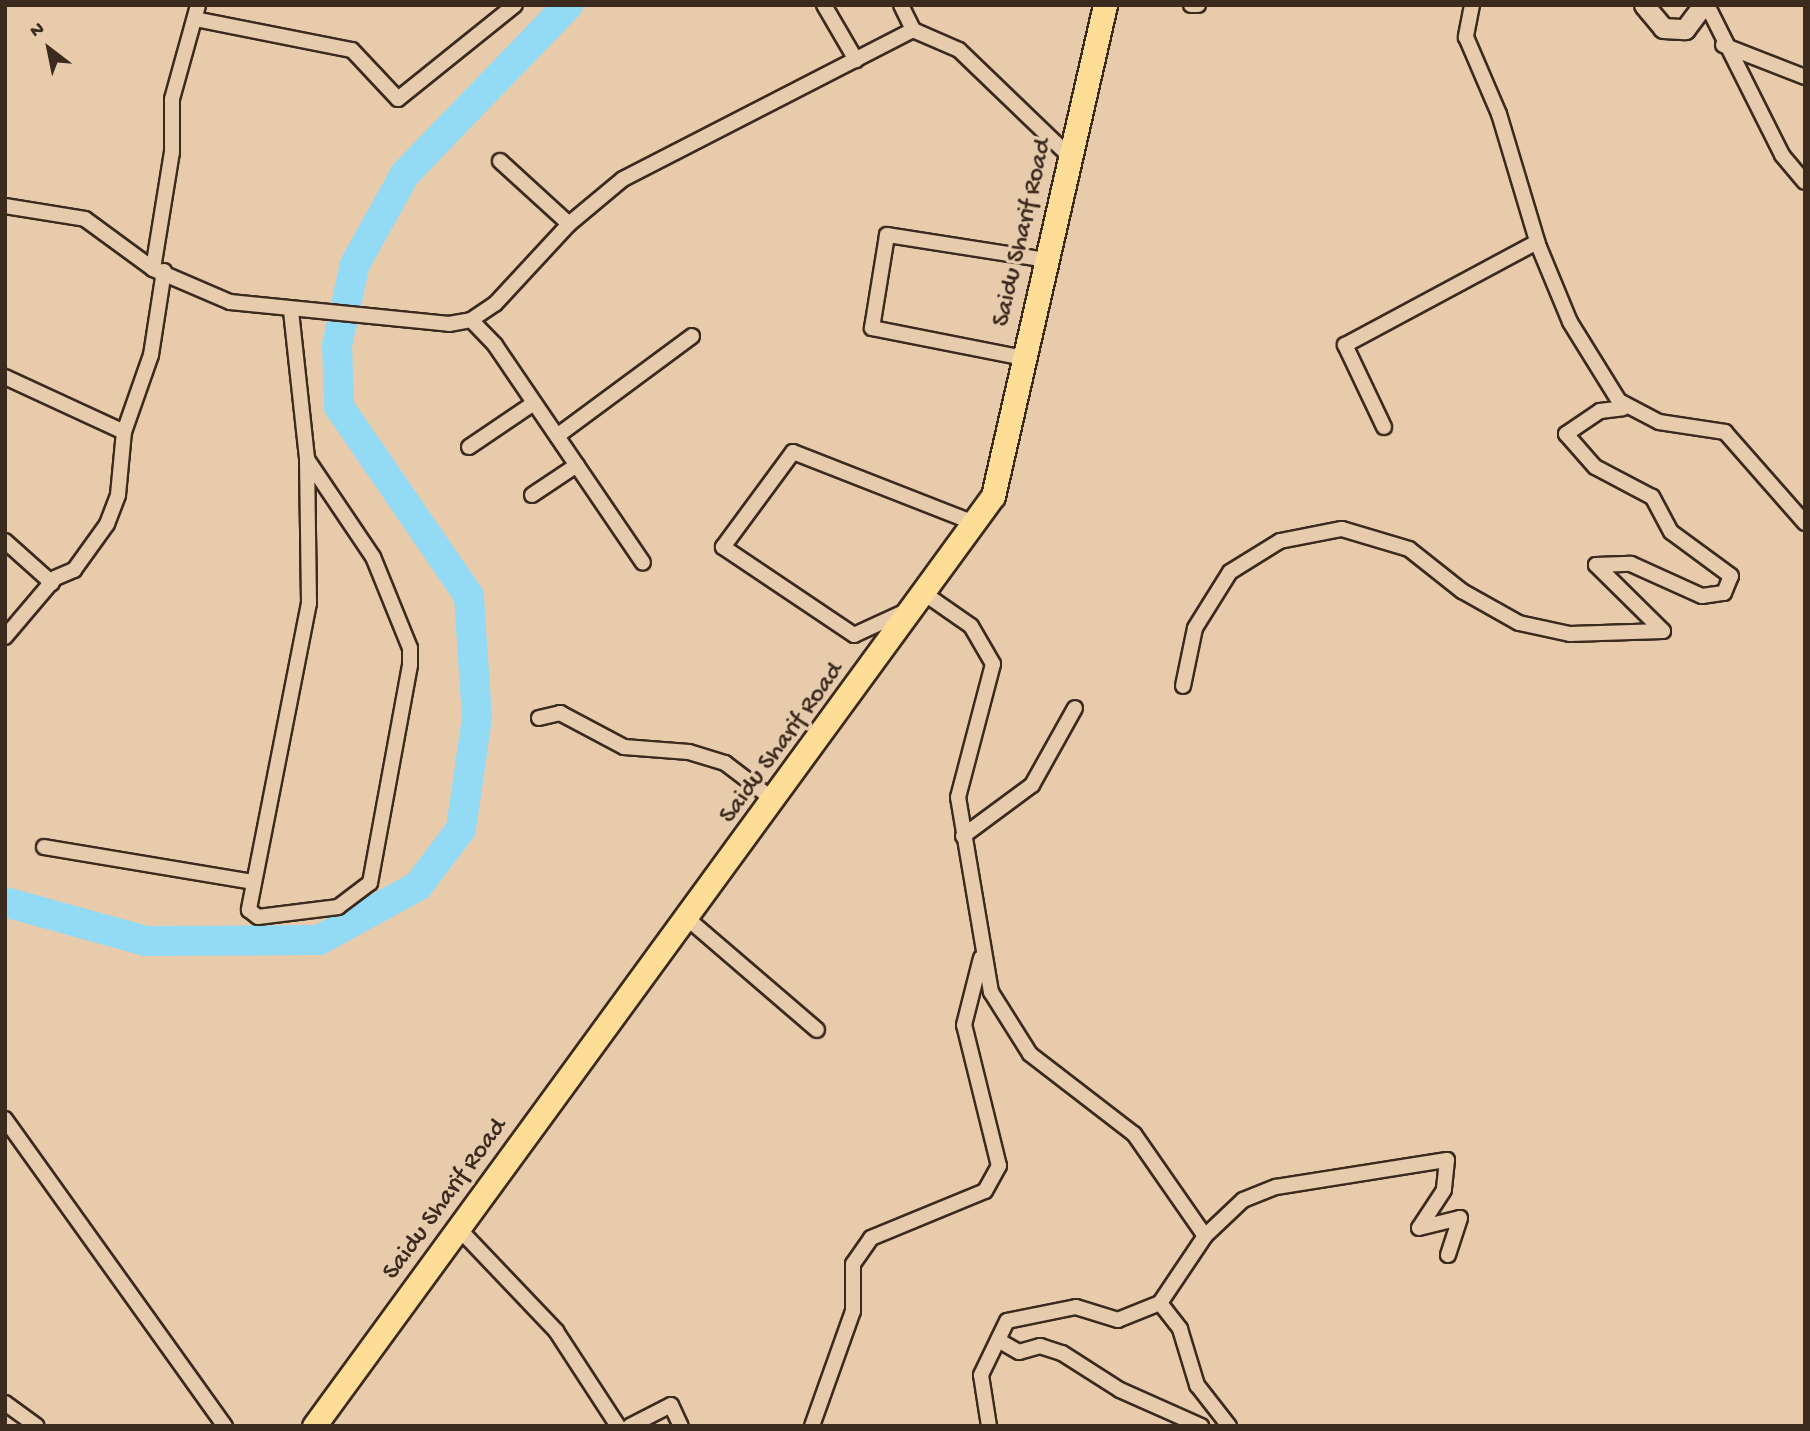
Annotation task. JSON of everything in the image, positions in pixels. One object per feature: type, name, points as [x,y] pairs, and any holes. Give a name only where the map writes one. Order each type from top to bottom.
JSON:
[{"type":"main road","name":"Saidu Sharif Road","points":[[314,1426],[775,801],[993,496],[1105,5]]},
{"type":"street","points":[[5,637],[52,583],[74,570],[107,524],[118,495],[124,432],[151,355],[170,175],[172,99],[196,12],[352,50],[398,99],[515,5]]},
{"type":"street","points":[[824,5],[856,60]]},
{"type":"street","points":[[901,5],[913,30],[960,50],[1070,157]]},
{"type":"street","points":[[1191,5],[1198,5]]},
{"type":"street","points":[[1472,5],[1466,37],[1499,114],[1537,243],[1570,321],[1623,408]]},
{"type":"street","points":[[1644,5],[1662,28],[1685,29],[1705,5],[1723,45],[1782,155],[1805,181]]},
{"type":"street","points":[[5,206],[85,219],[160,272],[230,302],[315,314],[471,320],[495,304],[569,224],[623,179],[913,30]]},
{"type":"street","points":[[1723,45],[1805,77]]},
{"type":"street","points":[[500,161],[569,224]]},
{"type":"street","points":[[1024,358],[872,328],[887,235],[1047,260]]},
{"type":"street","points":[[1384,427],[1345,345],[1537,243]]},
{"type":"street","points":[[291,311],[307,459],[309,603],[253,883],[249,910],[258,917],[338,907],[370,883],[410,665],[410,648],[373,557],[307,459]]},
{"type":"street","points":[[471,320],[534,403],[643,563]]},
{"type":"street","points":[[557,436],[692,336]]},
{"type":"street","points":[[5,377],[124,432]]},
{"type":"street","points":[[470,447],[534,403]]},
{"type":"street","points":[[1183,686],[1195,628],[1230,572],[1280,541],[1342,529],[1409,549],[1462,591],[1519,623],[1570,634],[1663,631],[1596,565],[1631,564],[1702,596],[1724,593],[1731,576],[1671,532],[1652,497],[1595,467],[1566,434],[1600,411],[1623,408],[1658,422],[1725,432],[1805,523]]},
{"type":"street","points":[[974,523],[793,452],[723,547],[854,635],[921,600],[971,626],[993,664],[958,797],[982,953],[991,992],[1030,1054],[1133,1134],[1205,1236]]},
{"type":"street","points":[[532,495],[577,465]]},
{"type":"street","points":[[5,541],[52,583]]},
{"type":"street","points":[[963,836],[1032,785],[1075,708]]},
{"type":"street","points":[[539,718],[560,713],[624,747],[689,751],[725,763],[775,801]]},
{"type":"street","points":[[44,847],[253,883]]},
{"type":"street","points":[[688,919],[817,1030]]},
{"type":"street","points":[[812,1426],[853,1311],[853,1264],[871,1238],[985,1191],[999,1166],[964,1025],[982,953]]},
{"type":"street","points":[[5,1119],[225,1426]]},
{"type":"street","points":[[989,1426],[981,1375],[1007,1321],[1076,1307],[1118,1320],[1160,1303],[1205,1236],[1243,1200],[1276,1187],[1447,1160],[1444,1190],[1419,1228],[1460,1218],[1448,1255]]},
{"type":"street","points":[[459,1229],[556,1331],[618,1426]]},
{"type":"street","points":[[1160,1303],[1180,1329],[1197,1385],[1229,1426]]},
{"type":"street","points":[[998,1340],[1019,1352],[1040,1346],[1062,1353],[1120,1390],[1201,1426]]},
{"type":"street","points":[[5,1403],[37,1426]]},
{"type":"street","points":[[630,1426],[671,1405],[681,1426]]},
{"type":"waterway","points":[[5,902],[146,941],[319,940],[418,886],[461,829],[477,718],[469,596],[339,407],[337,345],[355,264],[405,174],[568,5]]}]
